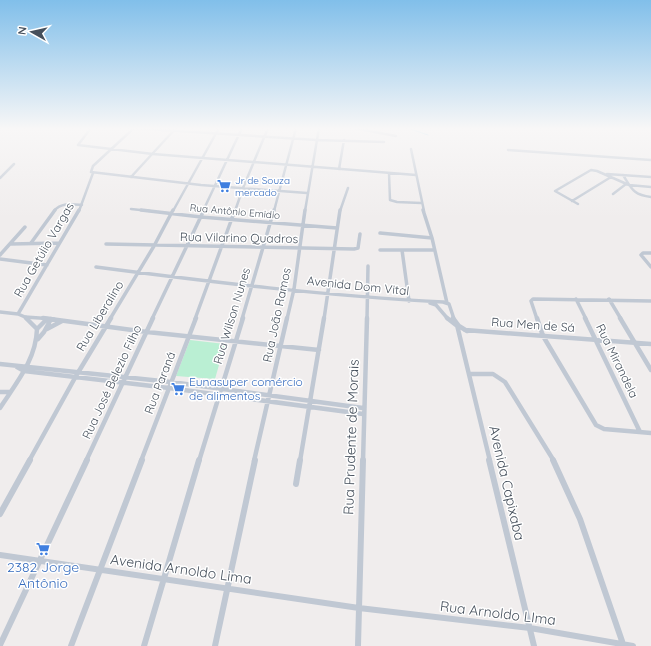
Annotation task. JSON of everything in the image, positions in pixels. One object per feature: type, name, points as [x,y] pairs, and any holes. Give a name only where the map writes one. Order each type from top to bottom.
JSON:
[{"type":"street","name":"Rua Getúlio Vargas","points":[[18,314],[82,205],[88,182],[93,173],[91,169],[101,158]]},
{"type":"street","points":[[131,177],[149,158]]},
{"type":"street","name":"Rua Liberalino","points":[[0,514],[105,326],[154,246],[201,158]]},
{"type":"street","points":[[212,158],[416,175]]},
{"type":"street","name":"Rua Paraná","points":[[71,646],[255,158]]},
{"type":"street","name":"Rua Wilson Nunes","points":[[144,646],[218,395],[236,341],[280,191],[288,158]]},
{"type":"street","name":"Rua João Ramos","points":[[215,646],[267,402],[282,345],[294,289],[304,225],[307,193],[314,158]]},
{"type":"street","points":[[339,169],[341,158]]},
{"type":"street","points":[[413,158],[421,203],[432,238],[448,305],[454,321],[467,331]]},
{"type":"street","points":[[624,158],[651,160]]},
{"type":"street","name":"Rua José Belezio Filho","points":[[0,645],[172,277],[188,247],[227,160]]},
{"type":"street","points":[[0,178],[14,164]]},
{"type":"street","points":[[578,204],[555,191],[591,170],[628,184],[651,187]]},
{"type":"street","points":[[93,173],[215,186],[307,193]]},
{"type":"street","points":[[389,173],[390,200],[397,202],[421,203]]},
{"type":"street","points":[[604,174],[651,177]]},
{"type":"street","points":[[623,175],[636,195],[651,197]]},
{"type":"street","points":[[572,201],[611,177]]},
{"type":"street","points":[[613,194],[628,184]]},
{"type":"street","points":[[296,484],[319,350],[340,210],[348,188]]},
{"type":"street","points":[[31,243],[57,207],[63,204],[82,205]]},
{"type":"street","name":"Rua Antônio Emidio","points":[[131,209],[201,217],[337,228]]},
{"type":"street","points":[[0,255],[25,227]]},
{"type":"street","points":[[380,233],[432,238]]},
{"type":"street","name":"Rua Vilarino Quadros","points":[[106,244],[188,247],[358,248],[360,234]]},
{"type":"street","points":[[11,244],[59,243]]},
{"type":"street","points":[[380,250],[434,250]]},
{"type":"street","points":[[402,250],[409,301]]},
{"type":"street","points":[[651,253],[643,252],[641,255],[651,267]]},
{"type":"street","points":[[0,259],[47,265]]},
{"type":"street","name":"Rua Prudente de Morais","points":[[358,646],[368,266]]},
{"type":"street","name":"Avenida Dom Vital","points":[[96,267],[172,277],[367,298],[448,305]]},
{"type":"street","points":[[651,301],[609,299],[533,299],[531,301],[543,336],[596,425],[604,429],[651,433]]},
{"type":"street","name":"Rua Mirandela","points":[[576,299],[640,432]]},
{"type":"street","points":[[609,299],[651,370]]},
{"type":"street","name":"Rua Men de Sá","points":[[423,302],[436,305],[447,319],[467,331],[651,344]]},
{"type":"street","points":[[0,312],[18,314],[25,317],[147,332],[319,350]]},
{"type":"street","points":[[0,408],[25,369],[34,352],[38,339],[38,329],[25,317]]},
{"type":"street","points":[[38,339],[46,329],[49,319]]},
{"type":"street","points":[[38,329],[49,319]]},
{"type":"street","points":[[46,329],[62,321]]},
{"type":"street","name":"Avenida Capixaba","points":[[457,325],[534,646]]},
{"type":"street","points":[[0,364],[25,369],[126,377],[221,388],[269,396],[364,408]]},
{"type":"street","points":[[78,374],[123,382],[363,414]]},
{"type":"street","points":[[469,374],[493,374],[499,377],[512,392],[530,425],[552,458],[563,478],[580,518],[623,644]]},
{"type":"street","points":[[0,392],[10,392]]},
{"type":"street","name":"Avenida Arnoldo Lima","points":[[0,555],[358,608]]},
{"type":"street","name":"Rua Arnoldo LIma","points":[[358,608],[530,628],[633,646]]},
{"type":"green space","points":[[190,340],[225,344],[215,379],[176,376]]},
{"type":"place","name":"Jr de Souza mercado","points":[[224,186]]},
{"type":"place","name":"Eunasuper comércio de alimentos","points":[[178,389]]},
{"type":"place","name":"2382 Jorge Antônio","points":[[43,549]]}]
